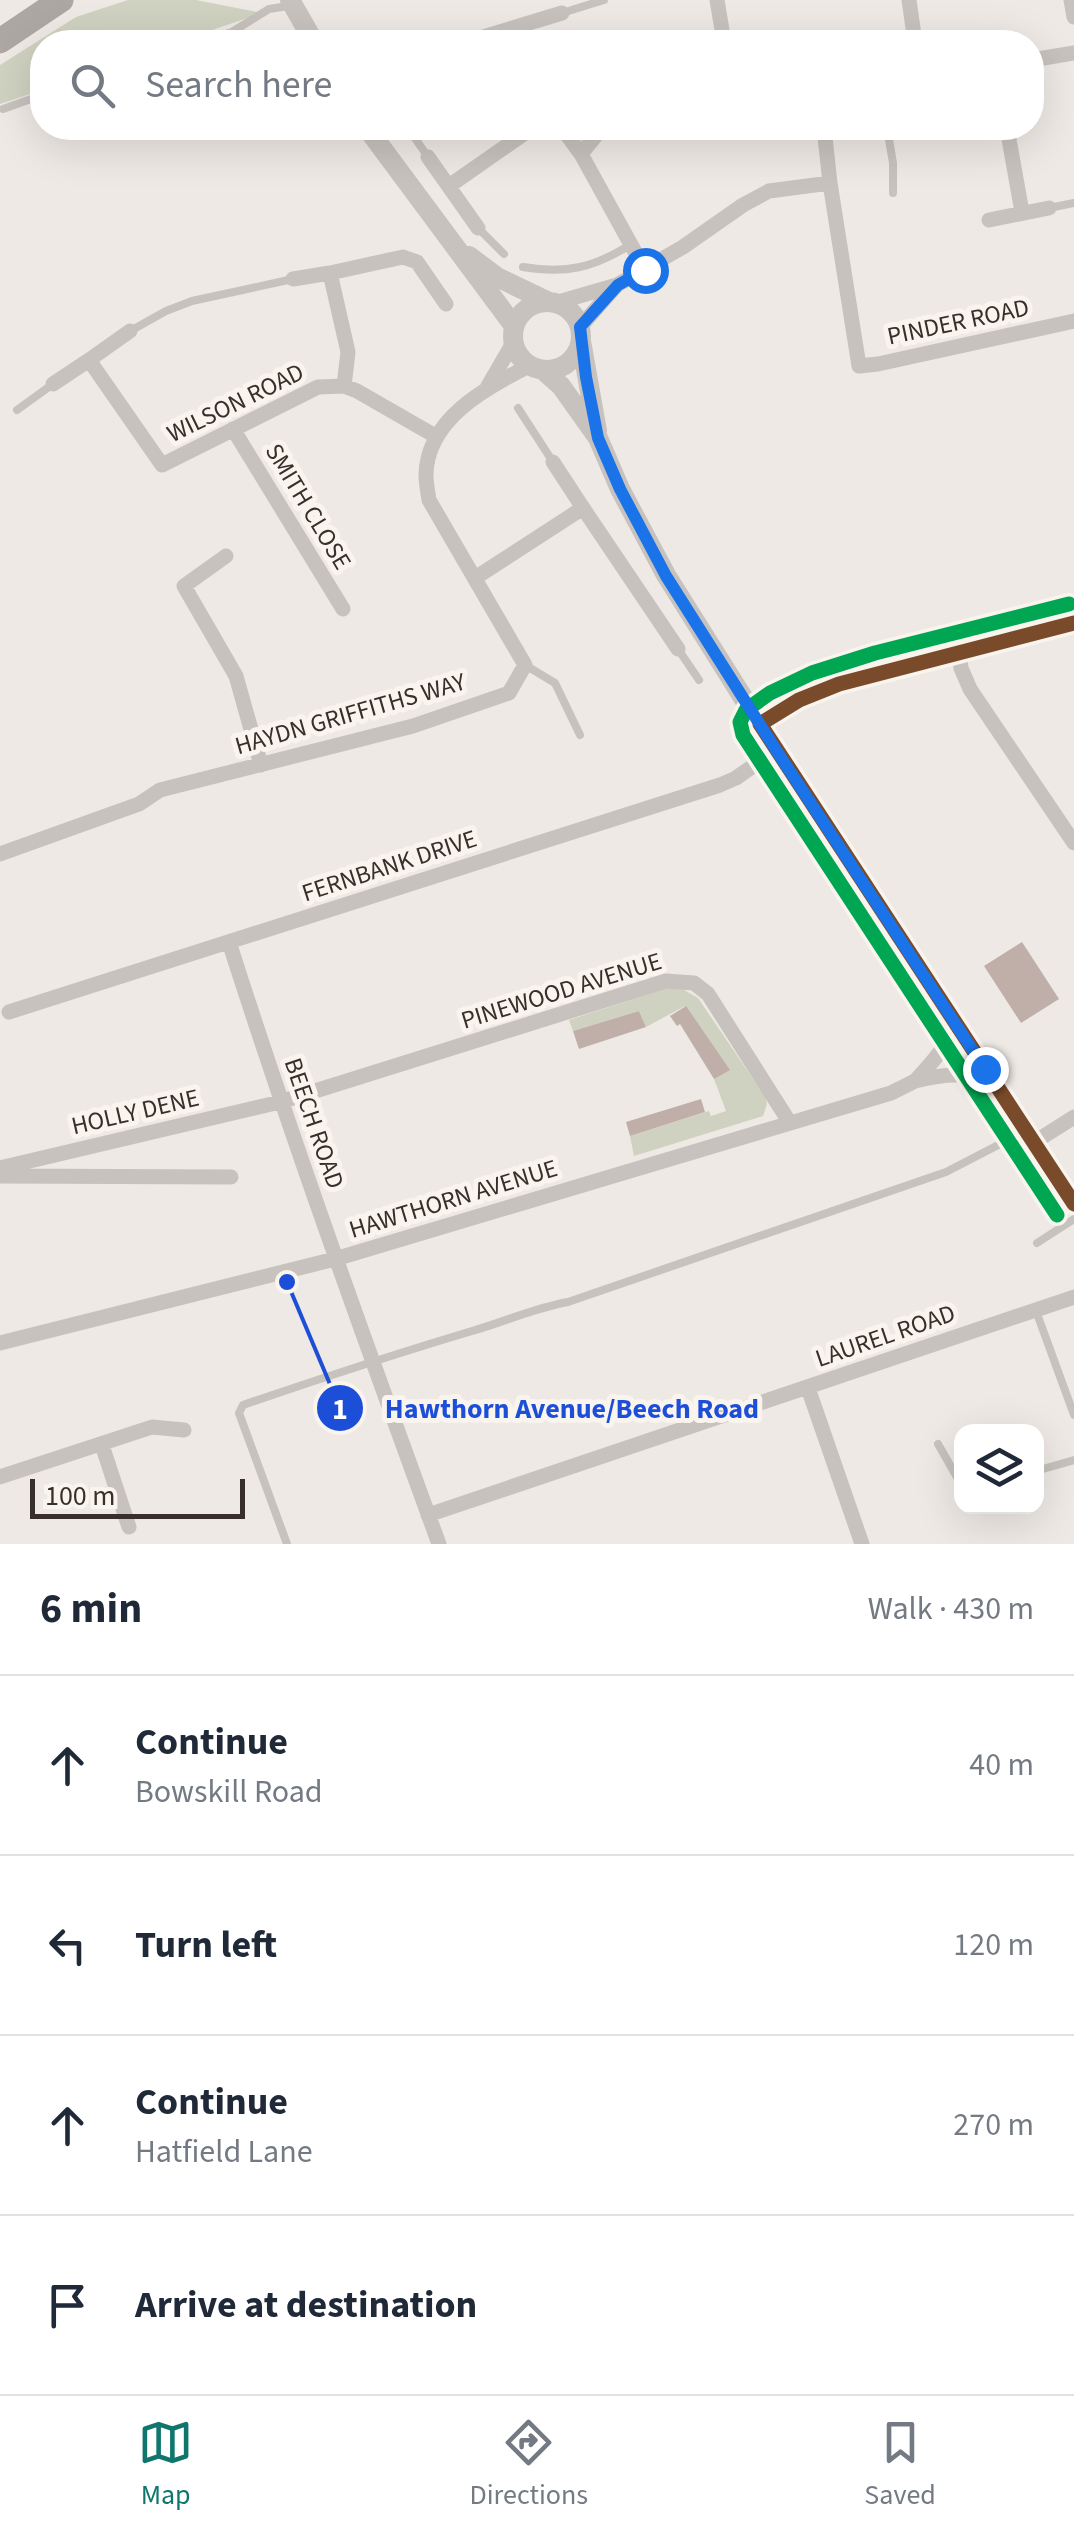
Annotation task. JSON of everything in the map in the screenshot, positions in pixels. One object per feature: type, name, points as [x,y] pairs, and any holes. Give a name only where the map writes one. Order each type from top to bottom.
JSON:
[{"type":"highway","points":[[0,42],[61,0]]},
{"type":"street","points":[[717,0],[722,30]]},
{"type":"street","points":[[909,0],[913,30]]},
{"type":"street","points":[[1071,0],[1074,17]]},
{"type":"street","points":[[288,2],[306,30]]},
{"type":"street","points":[[504,30],[562,13]]},
{"type":"street","points":[[520,25],[522,30]]},
{"type":"street","points":[[1044,58],[1074,54]]},
{"type":"street","points":[[376,140],[455,247],[513,335],[516,352],[562,386],[598,438],[666,576],[1074,1204]]},
{"type":"street","points":[[450,186],[515,140]]},
{"type":"street","points":[[571,140],[645,270]]},
{"type":"street","points":[[582,154],[593,140]]},
{"type":"street","points":[[488,386],[519,316],[527,308],[618,285],[743,205],[770,192],[830,182],[825,140]]},
{"type":"street","points":[[1009,140],[1022,212]]},
{"type":"street","points":[[428,157],[478,228]]},
{"type":"street","name":"PINDER ROAD","points":[[830,182],[858,366],[1074,321]]},
{"type":"street","points":[[989,220],[1049,208]]},
{"type":"street","points":[[455,247],[497,276],[566,308],[575,316],[598,438]]},
{"type":"street","points":[[293,279],[403,257],[417,262],[446,304]]},
{"type":"street","points":[[330,272],[348,352],[344,386]]},
{"type":"street","points":[[524,665],[430,500],[426,475],[436,437],[452,417],[488,386],[537,368],[557,369],[568,363],[576,353],[580,334],[618,285]]},
{"type":"street","points":[[52,384],[130,331]]},
{"type":"street","name":"WILSON ROAD","points":[[89,360],[162,466],[318,387],[344,386],[436,437]]},
{"type":"street","name":"SMITH CLOSE","points":[[233,429],[343,609]]},
{"type":"street","points":[[554,462],[678,649]]},
{"type":"street","points":[[475,578],[583,508]]},
{"type":"street","points":[[226,556],[184,586],[236,676],[260,764]]},
{"type":"street","points":[[760,724],[783,707],[824,687],[1074,622]]},
{"type":"street","points":[[959,652],[970,689],[1074,843]]},
{"type":"street","name":"HAYDN GRIFFITHS WAY","points":[[0,854],[140,804],[160,790],[412,726],[509,693],[524,665]]},
{"type":"street","name":"FERNBANK DRIVE","points":[[10,1012],[720,785],[776,750]]},
{"type":"street","name":"BEECH ROAD","points":[[229,942],[335,1260],[439,1544]]},
{"type":"street","name":"PINEWOOD AVENUE","points":[[280,1102],[679,980],[694,982],[708,994],[790,1123]]},
{"type":"street","name":"HAWTHORN AVENUE","points":[[915,1081],[941,1053],[953,1020]]},
{"type":"street","name":"HAWTHORN AVENUE","points":[[0,1343],[335,1260],[892,1093],[915,1081],[961,1074],[996,1085]]},
{"type":"street","name":"HOLLY DENE","points":[[0,1168],[280,1102]]},
{"type":"street","points":[[1029,1137],[1074,1116]]},
{"type":"street","points":[[0,1176],[231,1177]]},
{"type":"street","name":"LAUREL ROAD","points":[[428,1515],[1074,1297]]},
{"type":"street","points":[[808,1388],[862,1544]]},
{"type":"street","points":[[0,1477],[152,1428],[184,1430]]},
{"type":"street","points":[[102,1444],[129,1527]]},
{"type":"lane","points":[[562,13],[604,0]]},
{"type":"lane","points":[[235,30],[268,9],[288,2]]},
{"type":"lane","points":[[3,108],[30,99]]},
{"type":"lane","points":[[416,140],[428,157]]},
{"type":"lane","points":[[889,140],[893,193]]},
{"type":"lane","points":[[1049,208],[1074,203]]},
{"type":"lane","points":[[478,228],[504,254]]},
{"type":"lane","points":[[523,267],[574,270],[607,260],[630,245]]},
{"type":"lane","points":[[130,331],[166,310],[192,301],[293,279]]},
{"type":"lane","points":[[17,410],[52,384]]},
{"type":"lane","points":[[518,408],[554,462]]},
{"type":"lane","points":[[678,649],[699,680]]},
{"type":"lane","points":[[524,665],[555,683],[580,735]]},
{"type":"lane","points":[[288,1544],[239,1413],[244,1405],[372,1360],[490,1326],[530,1310],[568,1302],[946,1172],[1029,1137]]},
{"type":"lane","points":[[1037,1242],[1074,1219]]},
{"type":"lane","points":[[1036,1310],[1074,1415]]},
{"type":"lane","points":[[938,1444],[954,1472]]},
{"type":"lane","points":[[1044,1468],[1074,1460]]},
{"type":"green space","points":[[128,0],[196,0],[262,13],[212,30],[55,30],[76,17]]},
{"type":"green space","points":[[30,46],[30,94],[0,104],[0,65]]},
{"type":"green space","points":[[668,988],[681,988],[698,998],[767,1104],[763,1116],[634,1156],[630,1136],[709,1111],[711,1116],[726,1111],[714,1079],[729,1069],[685,1006],[646,1027],[639,1011],[573,1031],[569,1020]]},
{"type":"building","points":[[1022,942],[1059,999],[1021,1023],[984,966]]},
{"type":"building","points":[[686,1006],[730,1070],[714,1079],[680,1024],[677,1026],[670,1016]]},
{"type":"building","points":[[639,1011],[646,1027],[579,1049],[573,1031]]},
{"type":"building","points":[[701,1099],[705,1112],[630,1136],[626,1122]]},
{"type":"transit line","points":[[1057,1215],[743,735],[740,722],[746,710],[770,693],[812,673],[1069,604]]},
{"type":"transit line","points":[[1074,623],[839,684],[799,700],[760,724],[1074,1204]]},
{"type":"place","name":"Hawthorn Avenue/Beech Road","points":[[287,1282]]},
{"type":"route","points":[[645,270],[618,285],[580,327],[598,438],[666,576],[985,1069]]}]
